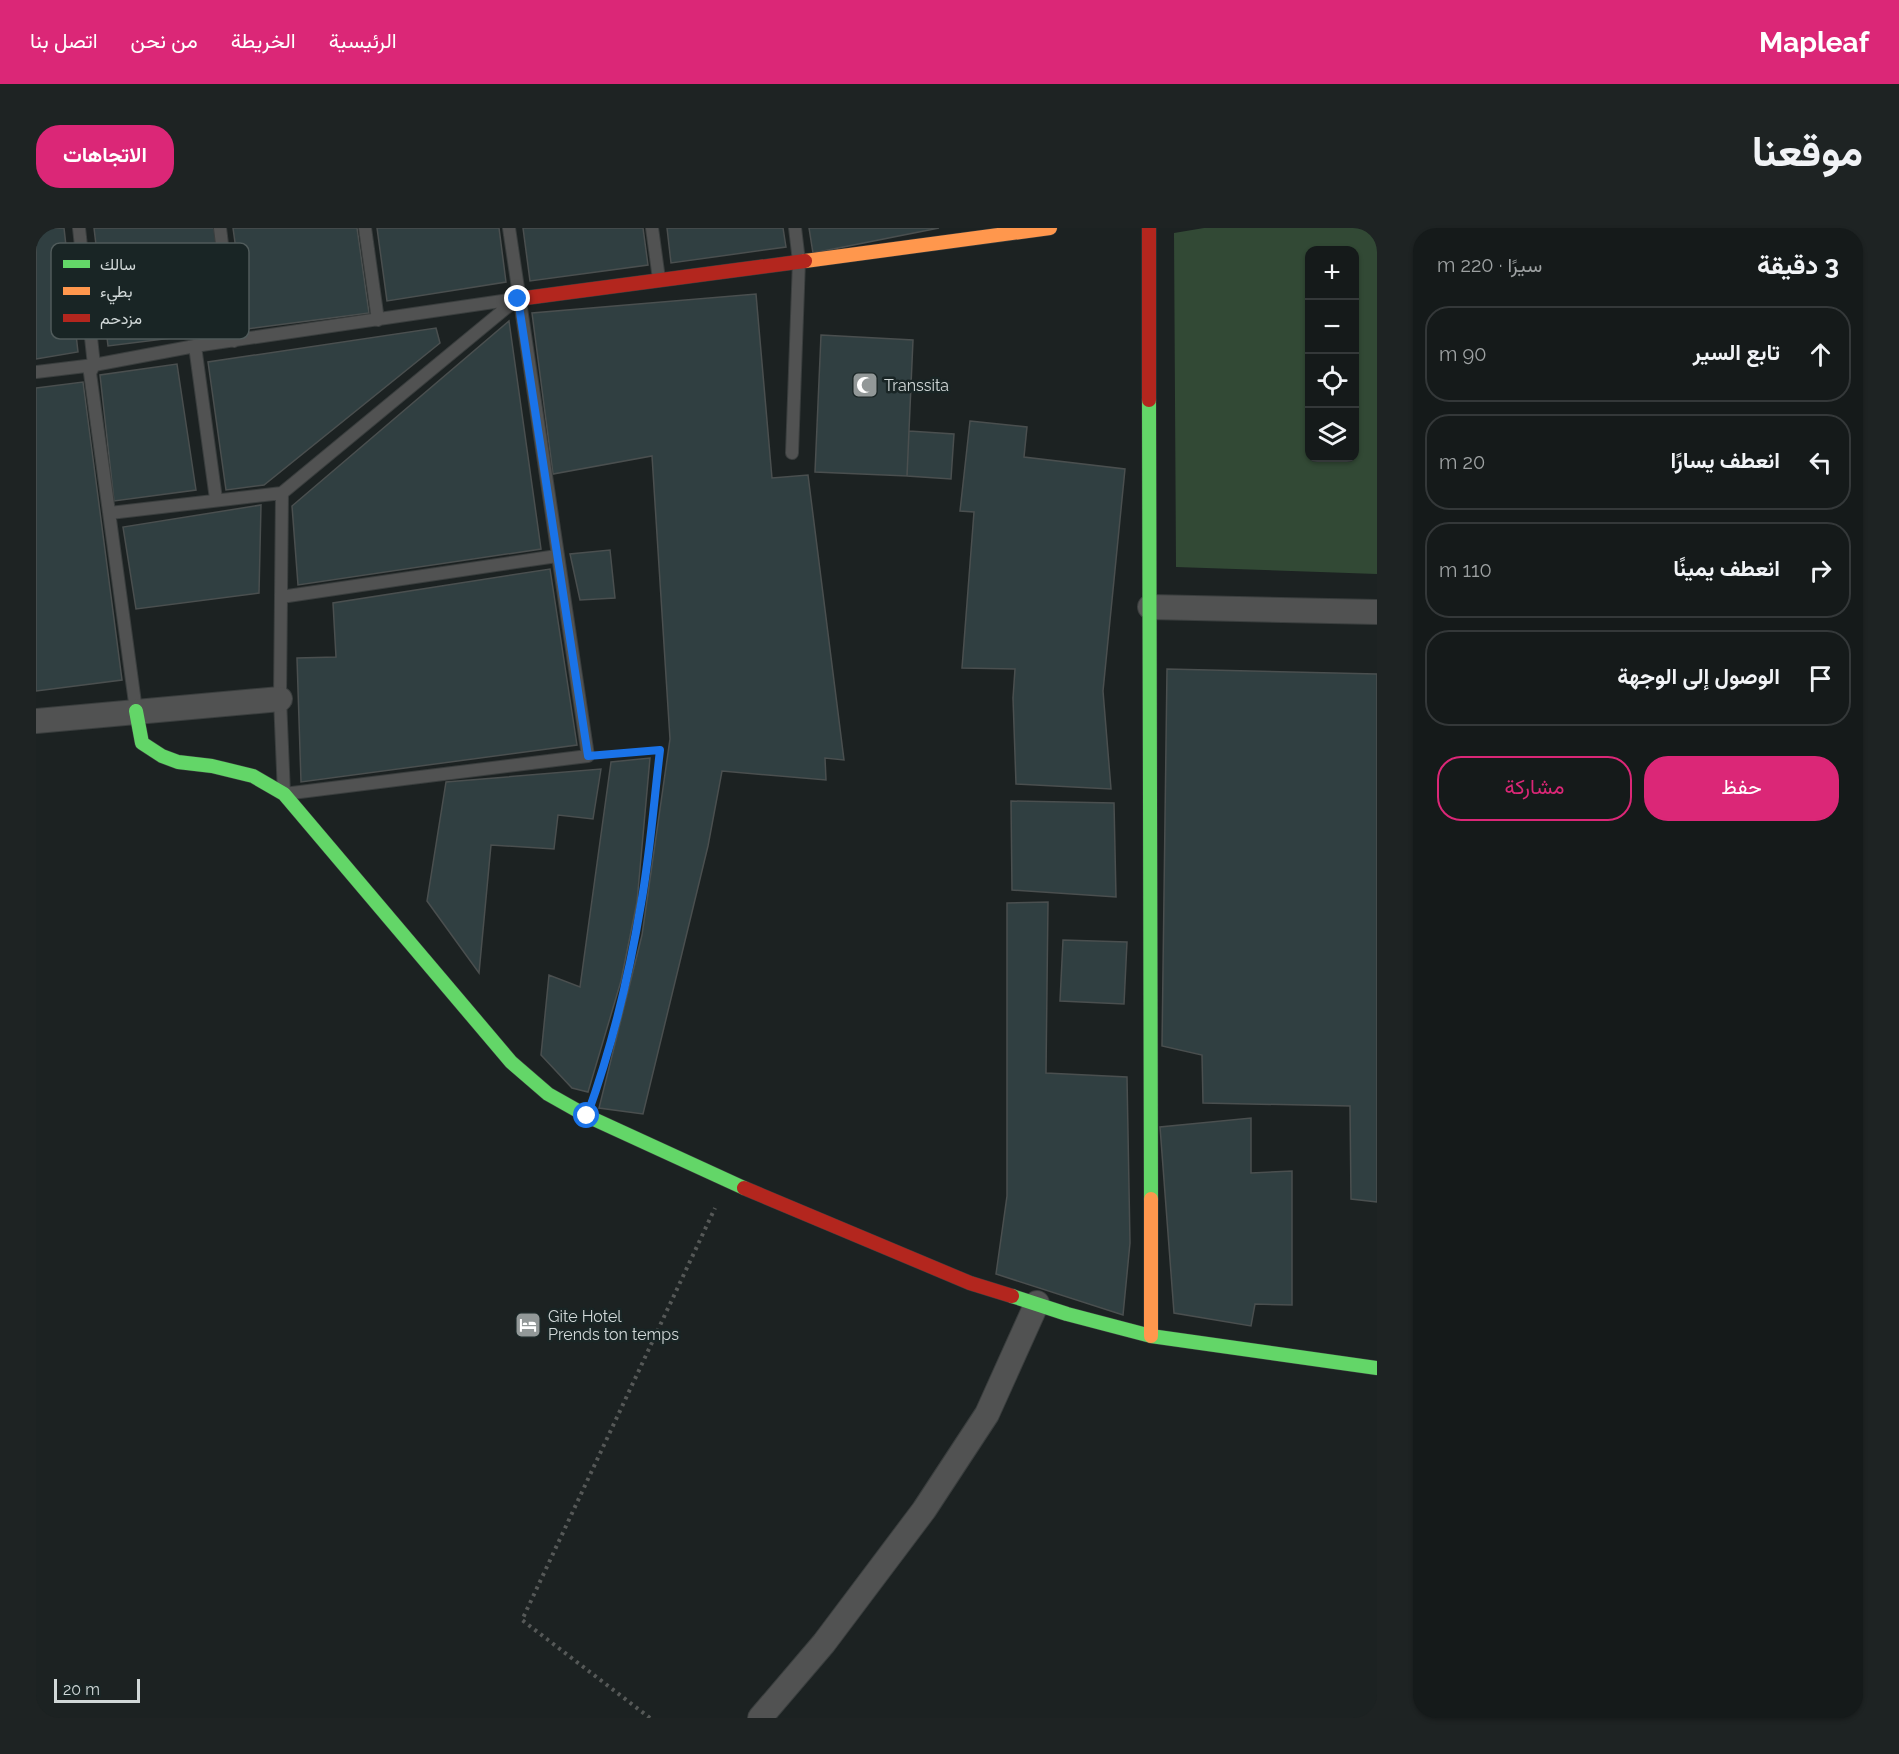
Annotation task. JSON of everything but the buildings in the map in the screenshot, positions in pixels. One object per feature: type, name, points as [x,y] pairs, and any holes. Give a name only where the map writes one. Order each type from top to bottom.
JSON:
[{"type":"street","points":[[518,299],[799,261],[951,235],[1050,228]]},
{"type":"street","points":[[1149,228],[1151,1336]]},
{"type":"street","points":[[1150,607],[1377,612]]},
{"type":"street","points":[[36,721],[280,699]]},
{"type":"street","points":[[136,711],[142,743],[162,756],[178,762],[212,766],[253,776],[284,794],[511,1062],[548,1094],[587,1116],[728,1181],[970,1283],[1067,1314],[1151,1336],[1377,1368]]},
{"type":"street","points":[[760,1718],[824,1643],[924,1510],[987,1414],[1037,1303]]},
{"type":"lane","points":[[79,228],[81,243]]},
{"type":"lane","points":[[220,228],[222,243]]},
{"type":"lane","points":[[365,228],[378,320]]},
{"type":"lane","points":[[282,493],[280,699],[284,794],[588,756],[509,228]]},
{"type":"lane","points":[[652,228],[659,280]]},
{"type":"lane","points":[[792,453],[799,261],[795,228]]},
{"type":"lane","points":[[110,513],[282,493],[518,299]]},
{"type":"lane","points":[[249,339],[518,299]]},
{"type":"lane","points":[[90,339],[93,365],[90,373],[136,711]]},
{"type":"lane","points":[[36,372],[93,365],[195,346],[248,339]]},
{"type":"lane","points":[[195,346],[216,499]]},
{"type":"lane","points":[[281,597],[557,556]]},
{"type":"path","points":[[587,1116],[602,1076],[622,1001],[641,903],[660,750],[588,756]]},
{"type":"path","points":[[650,1718],[522,1620],[728,1181]]},
{"type":"green space","points":[[1204,228],[1377,228],[1377,574],[1176,567],[1174,233]]},
{"type":"traffic: fast","points":[[1149,400],[1151,1199]]},
{"type":"traffic: fast","points":[[136,711],[142,743],[162,756],[178,762],[212,766],[253,776],[284,794],[511,1062],[548,1094],[587,1116],[744,1188]]},
{"type":"traffic: fast","points":[[1012,1296],[1067,1314],[1151,1336],[1377,1368]]},
{"type":"traffic: slow","points":[[805,261],[1050,228]]},
{"type":"traffic: slow","points":[[1151,1199],[1151,1336]]},
{"type":"traffic: jam","points":[[1149,228],[1149,400]]},
{"type":"traffic: jam","points":[[518,299],[805,261]]},
{"type":"traffic: jam","points":[[744,1188],[970,1283],[1012,1296]]},
{"type":"place","name":"Transsita","points":[[865,385]]},
{"type":"place","name":"Gite Hotel Prends ton temps","points":[[528,1325]]},
{"type":"route","points":[[518,299],[588,756],[660,750],[641,903],[622,1001],[602,1076],[587,1116]]}]
